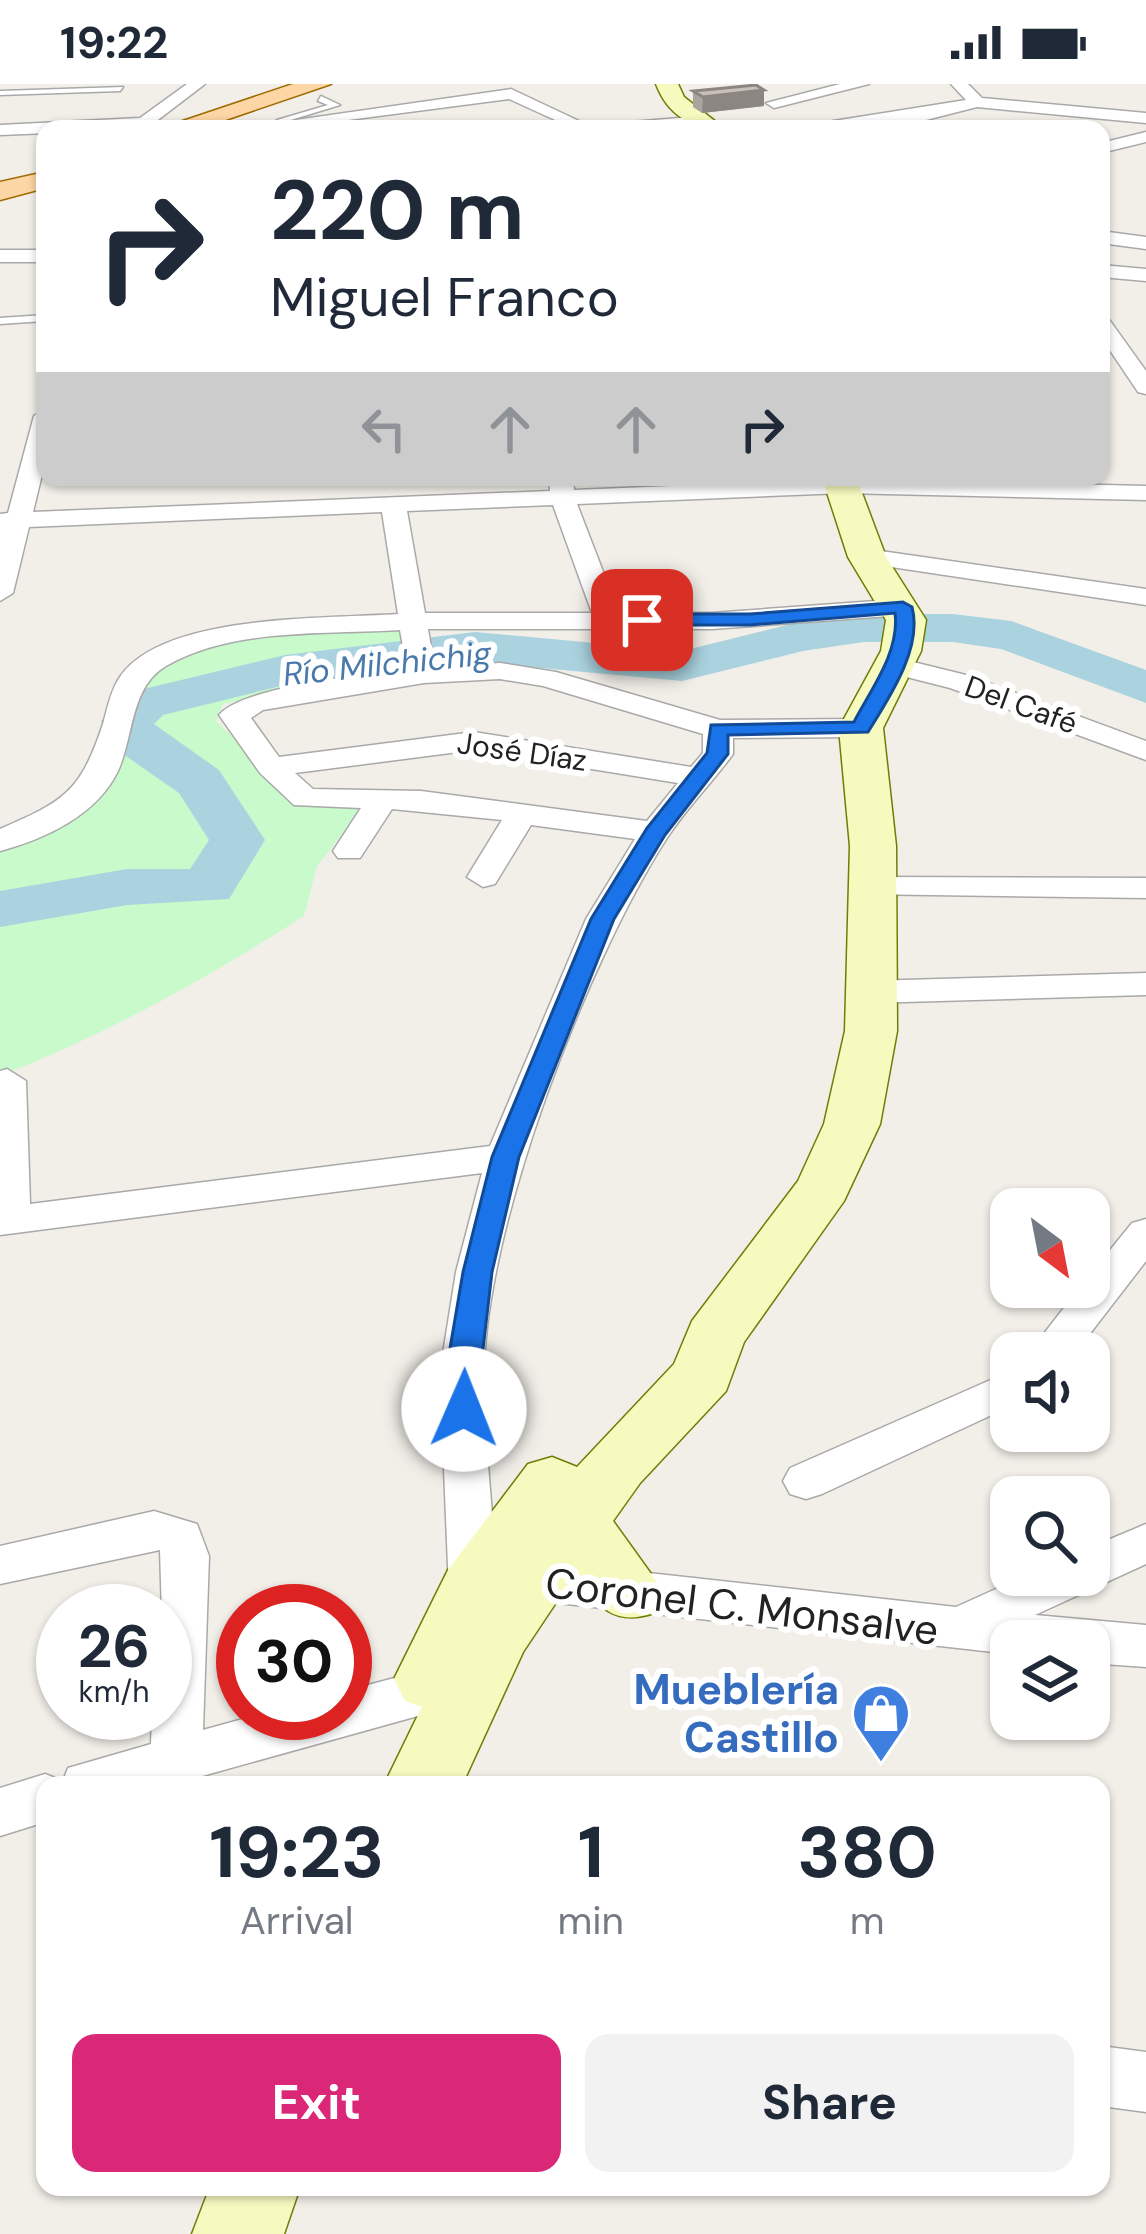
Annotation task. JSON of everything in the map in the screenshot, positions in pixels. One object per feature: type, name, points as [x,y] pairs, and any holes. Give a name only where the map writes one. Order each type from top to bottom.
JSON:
[{"type":"main road","points":[[179,120],[365,84]]},
{"type":"main road","points":[[283,120],[320,92]]},
{"type":"main road","points":[[0,175],[36,179]]},
{"type":"main road","points":[[0,191],[36,180]]},
{"type":"street","points":[[163,120],[197,84]]},
{"type":"street","points":[[667,84],[674,101],[700,120]]},
{"type":"street","points":[[774,103],[861,84]]},
{"type":"street","points":[[959,84],[976,102]]},
{"type":"street","points":[[297,120],[515,94],[569,120]]},
{"type":"street","points":[[894,120],[976,102],[1146,118]]},
{"type":"street","points":[[0,130],[36,129]]},
{"type":"street","points":[[1110,146],[1146,137]]},
{"type":"street","points":[[1110,242],[1146,261]]},
{"type":"street","points":[[0,256],[36,256]]},
{"type":"street","points":[[1110,270],[1146,261]]},
{"type":"street","points":[[1110,289],[1146,289]]},
{"type":"street","points":[[1112,353],[1146,353]]},
{"type":"street","points":[[1112,353],[1146,386]]},
{"type":"street","points":[[0,593],[8,520],[36,442]]},
{"type":"street","points":[[332,486],[333,507]]},
{"type":"street","points":[[8,520],[393,504],[561,487],[626,486]]},
{"type":"street","points":[[502,1585],[572,1520],[703,1374],[714,1337],[824,1187],[852,1124],[871,1031],[872,887],[861,728],[901,636],[842,486]]},
{"type":"street","points":[[1066,486],[1146,493]]},
{"type":"street","points":[[561,487],[608,619]]},
{"type":"street","points":[[393,504],[411,627],[423,670]]},
{"type":"street","points":[[867,557],[1146,597]]},
{"type":"street","name":"Del Café","points":[[0,841],[74,808],[90,790],[102,772],[131,682],[154,661],[193,644],[242,633],[608,619],[731,620],[901,636],[960,682],[1146,751]]},
{"type":"street","points":[[655,832],[383,799],[305,798],[233,720],[237,710],[423,670],[524,673],[718,729],[861,728]]},
{"type":"street","points":[[427,1776],[495,1636],[502,1585],[462,1372],[477,1272],[505,1157],[603,919],[655,832],[718,754],[718,729]]},
{"type":"street","name":"José Díaz","points":[[272,767],[475,741],[702,778]]},
{"type":"street","points":[[349,850],[383,799]]},
{"type":"street","points":[[483,877],[522,814]]},
{"type":"street","points":[[872,887],[1146,888]]},
{"type":"street","points":[[869,992],[1146,984]]},
{"type":"street","points":[[7,1081],[5,1220],[505,1157]]},
{"type":"street","points":[[1068,1332],[1146,1233]]},
{"type":"street","points":[[390,1776],[425,1692],[502,1585],[556,1478],[670,1360],[714,1337]]},
{"type":"street","points":[[806,1481],[990,1398]]},
{"type":"street","points":[[572,1520],[629,1592]]},
{"type":"street","points":[[0,1565],[154,1530],[180,1537],[185,1556],[176,1757]]},
{"type":"street","points":[[1110,1559],[1146,1543]]},
{"type":"street","name":"Coronel C. Monsalve","points":[[502,1585],[629,1592],[990,1633]]},
{"type":"street","points":[[953,1630],[1028,1596]]},
{"type":"street","name":"Coronel C. Monsalve","points":[[1110,1643],[1146,1646]]},
{"type":"street","points":[[372,1706],[425,1692]]},
{"type":"street","points":[[116,1776],[241,1740]]},
{"type":"street","points":[[0,1812],[36,1801]]},
{"type":"street","points":[[1110,2077],[1146,2082]]},
{"type":"street","points":[[238,2234],[252,2196]]},
{"type":"lane","points":[[0,93],[120,89]]},
{"type":"lane","points":[[0,321],[36,319]]},
{"type":"green space","points":[[408,627],[417,666],[223,704],[216,721],[301,801],[364,807],[317,866],[304,916],[156,1003],[0,1076],[0,849],[65,821],[97,796],[119,759],[142,680],[162,663],[227,642]]},
{"type":"building","points":[[756,85],[764,90],[703,97],[693,91]]},
{"type":"waterway","name":"Río Milchichig","points":[[0,909],[127,887],[208,887],[237,840],[200,782],[132,736],[127,721],[145,704],[285,670],[475,647],[682,666],[803,636],[864,628],[953,628],[1011,636],[1146,688]]},
{"type":"place","name":"Mueblería Castillo","points":[[881,1764]]},
{"type":"route","points":[[464,1409],[462,1372],[477,1272],[505,1157],[603,919],[655,832],[718,754],[718,729],[861,728],[901,651],[906,620],[903,607],[712,621],[642,620]]}]
